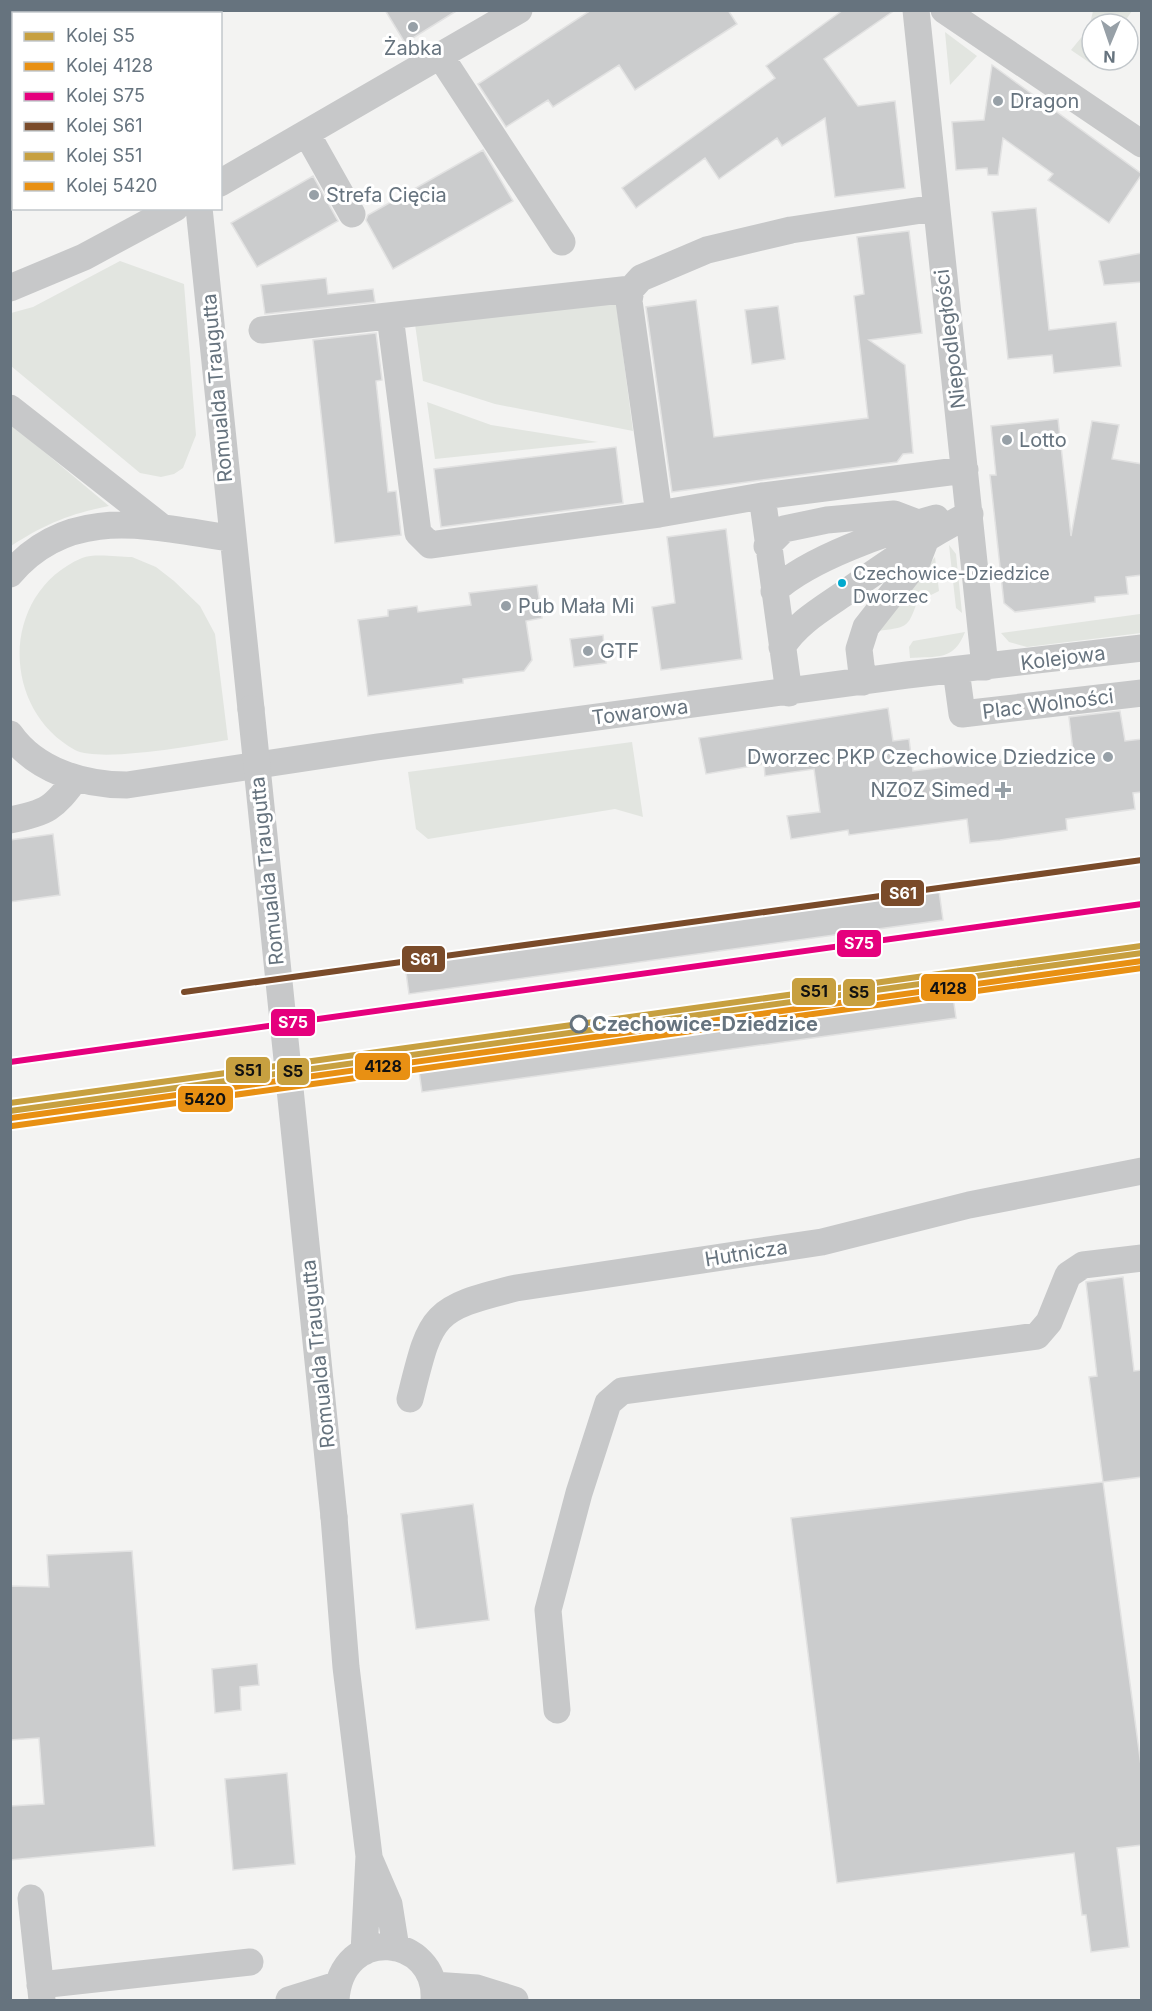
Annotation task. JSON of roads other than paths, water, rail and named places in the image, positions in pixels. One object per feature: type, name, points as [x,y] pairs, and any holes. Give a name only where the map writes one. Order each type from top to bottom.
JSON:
[{"type":"street","points":[[222,182],[519,10]]},
{"type":"street","name":"Niepodległości","points":[[916,10],[985,667]]},
{"type":"street","points":[[944,10],[1142,144]]},
{"type":"street","points":[[441,57],[562,242]]},
{"type":"street","points":[[308,134],[352,214]]},
{"type":"street","points":[[658,514],[629,301],[631,289],[641,278],[707,250],[791,230],[935,208]]},
{"type":"street","points":[[10,288],[84,257],[171,210]]},
{"type":"street","name":"Romualda Traugutta","points":[[199,210],[231,538],[251,710],[334,1517],[346,1667],[369,1856]]},
{"type":"street","points":[[262,330],[631,289]]},
{"type":"street","points":[[390,316],[418,533],[430,544],[658,514],[762,496],[965,470]]},
{"type":"street","points":[[10,408],[163,528]]},
{"type":"street","points":[[762,496],[767,546],[789,693]]},
{"type":"street","points":[[767,546],[784,529],[816,522],[886,514],[905,517],[923,530]]},
{"type":"street","points":[[782,647],[809,619],[942,516],[970,514]]},
{"type":"street","points":[[10,574],[25,556],[63,534],[108,523],[231,538]]},
{"type":"street","points":[[774,591],[797,573],[923,530]]},
{"type":"street","points":[[863,682],[861,638],[866,627],[917,562],[923,530]]},
{"type":"street","name":"Kolejowa","points":[[985,667],[1142,648]]},
{"type":"street","name":"Towarowa","points":[[10,734],[38,762],[76,778],[110,785],[127,785],[295,759],[985,667]]},
{"type":"street","name":"Plac Wolności","points":[[956,670],[962,714],[1142,693]]},
{"type":"street","points":[[10,820],[40,814],[57,804],[76,778]]},
{"type":"street","name":"Hutnicza","points":[[410,1399],[423,1346],[431,1327],[452,1306],[476,1298],[516,1288],[822,1242],[969,1205],[1142,1171]]},
{"type":"street","points":[[557,1710],[548,1610],[579,1492],[608,1403],[622,1391],[1037,1336],[1049,1322],[1068,1275],[1083,1266],[1142,1258]]},
{"type":"street","points":[[369,1856],[390,1905],[396,1948]]},
{"type":"street","points":[[364,1952],[369,1856]]},
{"type":"street","points":[[31,1898],[41,1993],[250,1962]]},
{"type":"street","points":[[288,2001],[336,1993],[342,1971],[351,1960],[364,1952],[385,1946],[396,1948],[420,1961],[428,1972],[434,1993],[477,1988],[515,2001]]},
{"type":"rail line","name":"S61","points":[[184,992],[1142,860]]},
{"type":"rail line","name":"S75","points":[[10,1062],[1142,904]]},
{"type":"rail line","name":"S51","points":[[10,1103],[1141,946]]},
{"type":"rail line","name":"S5","points":[[10,1111],[1142,953]]},
{"type":"rail line","name":"4128","points":[[11,1118],[1142,961]]},
{"type":"rail line","name":"5420","points":[[12,1126],[1142,968]]},
{"type":"place","name":"Żabka","points":[[413,27]]},
{"type":"place","name":"Dragon","points":[[998,101]]},
{"type":"place","name":"Strefa Cięcia","points":[[314,195]]},
{"type":"place","name":"Lotto","points":[[1007,440]]},
{"type":"place","name":"Czechowice-Dziedzice Dworzec","points":[[842,583]]},
{"type":"place","name":"Pub Mała Mi","points":[[506,606]]},
{"type":"place","name":"GTF","points":[[588,651]]},
{"type":"place","name":"Dworzec PKP Czechowice Dziedzice","points":[[1108,757]]},
{"type":"place","name":"NZOZ Simed","points":[[1003,790]]},
{"type":"place","name":"Czechowice-Dziedzice","points":[[579,1024]]}]
